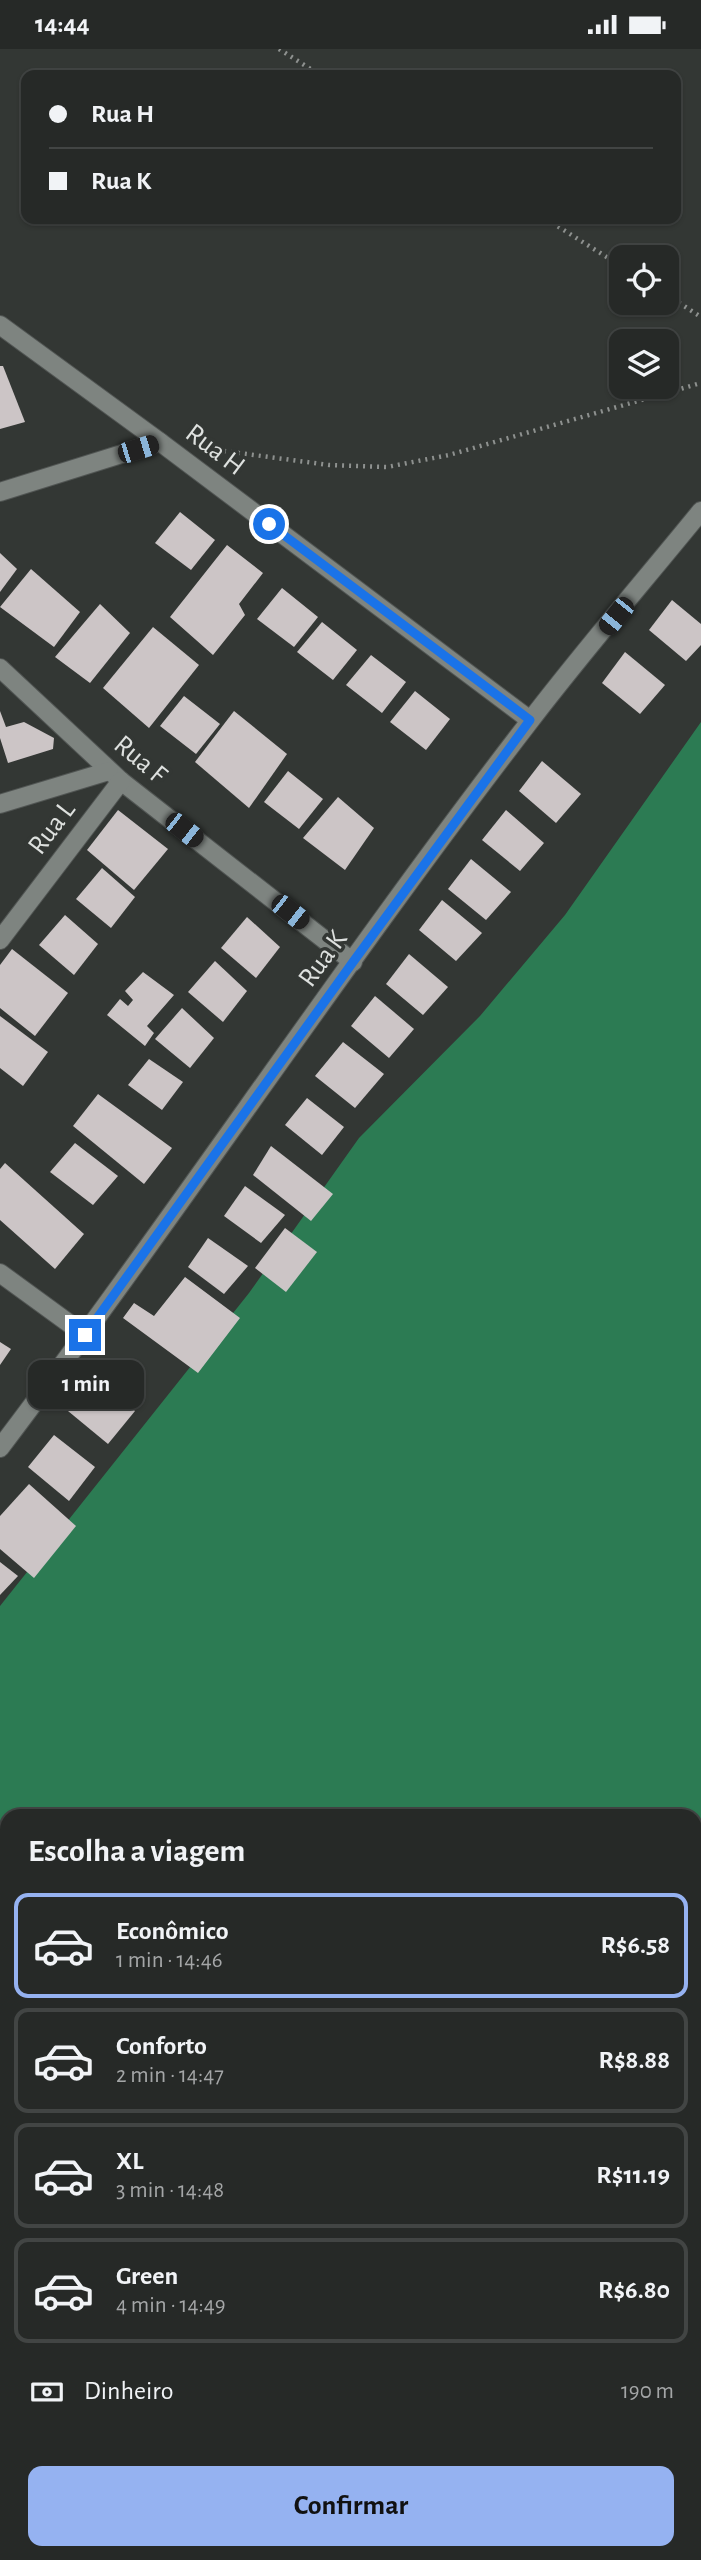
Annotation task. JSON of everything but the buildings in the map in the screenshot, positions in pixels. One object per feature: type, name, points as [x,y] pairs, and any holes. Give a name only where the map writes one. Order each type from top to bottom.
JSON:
[{"type":"street","name":"Rua H","points":[[0,325],[530,720]]},
{"type":"street","points":[[0,492],[160,442]]},
{"type":"street","name":"Rua K","points":[[0,1448],[85,1335],[530,720],[701,511]]},
{"type":"street","name":"Rua F","points":[[0,668],[115,776],[353,962]]},
{"type":"street","points":[[0,804],[115,776]]},
{"type":"street","name":"Rua L","points":[[0,940],[115,776]]},
{"type":"street","points":[[0,1273],[85,1335]]},
{"type":"path","points":[[279,49],[312,70]]},
{"type":"path","points":[[554,224],[609,258]]},
{"type":"path","points":[[679,303],[701,317]]},
{"type":"path","points":[[213,450],[317,464],[387,467],[449,455],[701,383]]},
{"type":"green space","points":[[701,722],[701,1809],[0,1809],[0,1606],[249,1293],[359,1138],[480,1016],[565,915]]},
{"type":"route","points":[[85,1335],[530,720],[269,524]]}]
